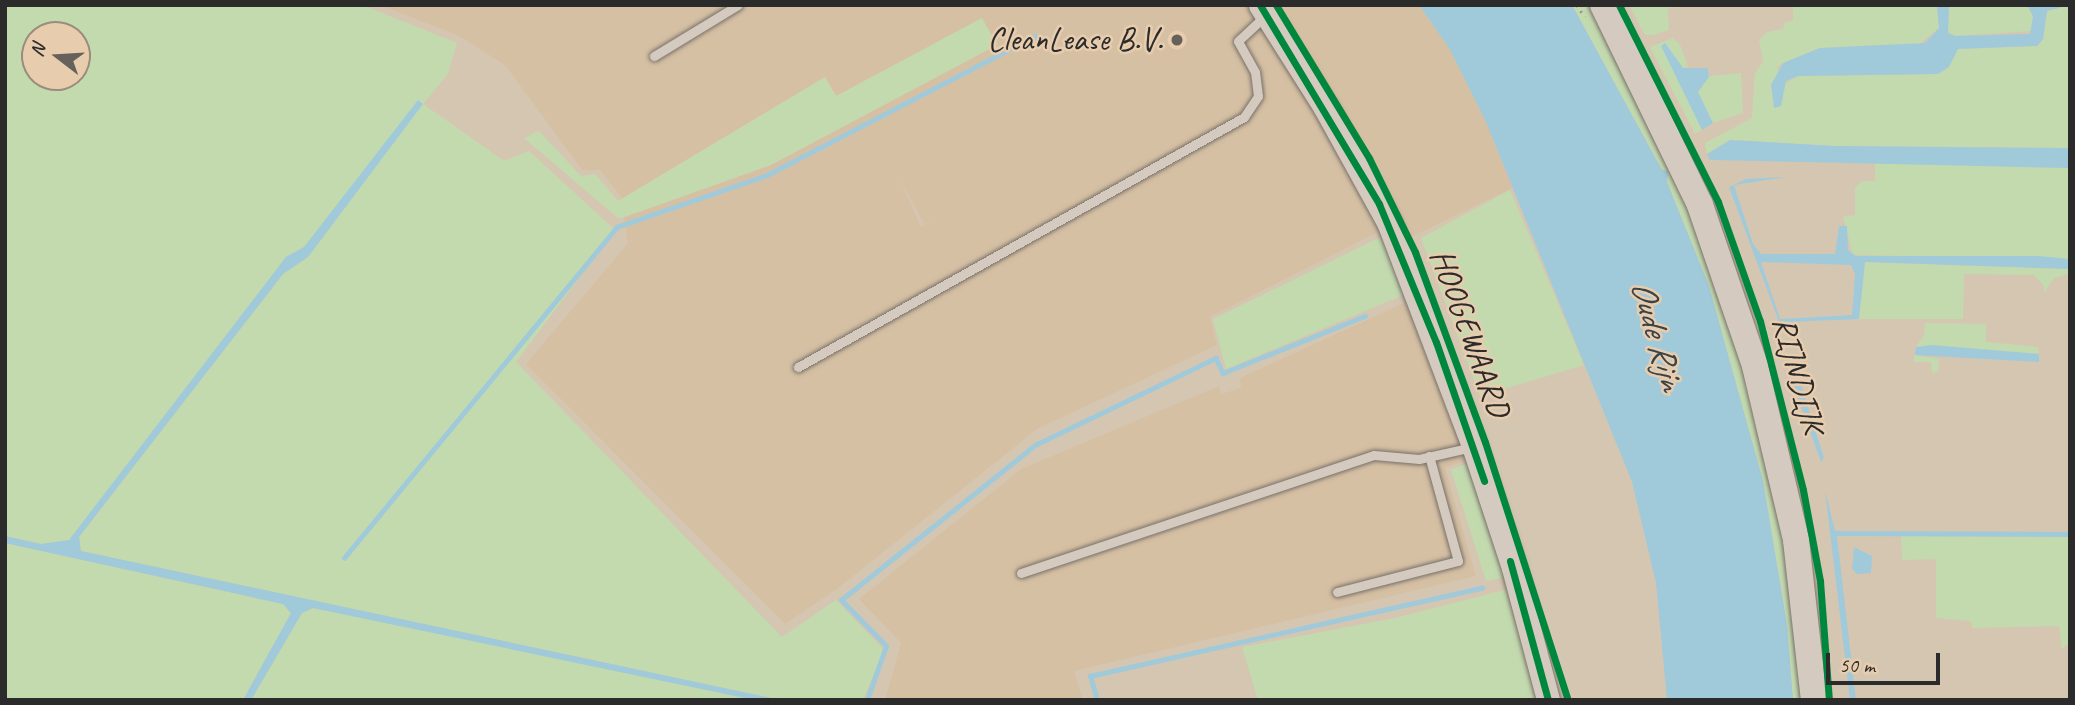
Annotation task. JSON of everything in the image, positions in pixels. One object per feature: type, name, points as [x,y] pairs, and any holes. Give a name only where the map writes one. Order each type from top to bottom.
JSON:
[{"type":"main road","name":"RIJNDIJK","points":[[1596,15],[1700,205],[1755,366],[1796,540],[1814,700]]},
{"type":"street","name":"HOOGEWAARD","points":[[1263,10],[1384,213],[1473,446],[1548,700]]},
{"type":"lane","points":[[654,56],[738,5]]},
{"type":"lane","points":[[798,368],[1244,117],[1258,96],[1255,72],[1238,41],[1263,10]]},
{"type":"lane","points":[[1021,573],[1374,456],[1429,456],[1473,446]]},
{"type":"lane","points":[[1337,592],[1458,561],[1429,456]]},
{"type":"path","points":[[1577,5],[1596,15]]},
{"type":"shaded area","points":[[380,5],[1430,5],[1521,184],[1390,247],[1380,231],[1210,317],[1217,345],[1037,429],[837,589],[785,624],[526,364],[628,243],[620,195],[600,170],[582,170],[505,65],[459,36]],"holes":[[[900,179],[924,224],[932,221],[921,227]]]},
{"type":"shaded area","points":[[1408,301],[1472,458],[1445,468],[1476,576],[1074,671],[1083,700],[885,700],[901,643],[859,599],[1021,469],[1219,386],[1221,394],[1241,388],[1240,378]]},
{"type":"green space","points":[[5,5],[362,5],[457,43],[448,74],[423,104],[504,161],[529,151],[615,230],[516,362],[782,637],[836,600],[884,650],[863,700],[781,700],[81,551],[79,537],[283,274],[308,257],[422,104],[304,247],[286,257],[69,541],[41,544],[5,536]]},
{"type":"green space","points":[[1572,5],[1590,5],[1674,169],[1764,421],[1809,700],[1793,700],[1787,625],[1763,481],[1709,286],[1667,182],[1668,171],[1662,170]]},
{"type":"green space","points":[[1629,5],[1709,5],[1668,8],[1669,30],[1645,35]]},
{"type":"green space","points":[[1793,5],[1937,5],[1939,28],[1917,46],[1820,48],[1783,63],[1778,67],[1781,106],[1784,84],[1798,76],[1938,74],[1958,49],[2037,46],[2043,39],[2047,11],[2070,5],[2070,148],[1835,146],[1730,140],[1707,154],[1705,143],[1752,118],[1755,74],[1763,61],[1759,40],[1767,32],[1783,29],[1785,22],[1793,21]]},
{"type":"green space","points":[[1949,5],[2027,5],[2033,16],[2031,31],[1956,36],[1948,34]]},
{"type":"green space","points":[[982,18],[997,45],[771,165],[619,219],[524,138],[539,131],[581,176],[595,174],[618,201],[825,77],[836,96]]},
{"type":"green space","points":[[1673,38],[1680,45],[1688,67],[1683,68],[1665,43],[1702,130],[1695,134],[1650,47]]},
{"type":"green space","points":[[1741,73],[1743,113],[1713,123],[1698,92],[1701,82],[1709,76]]},
{"type":"green space","points":[[1875,163],[2070,168],[2070,259],[1853,255],[1843,217],[1855,215],[1855,187],[1863,181],[1875,181]]},
{"type":"green space","points":[[1510,190],[1584,365],[1480,396],[1421,238]]},
{"type":"green space","points":[[1387,234],[1408,293],[1226,369],[1213,319]]},
{"type":"green space","points":[[1865,262],[2070,269],[2070,274],[2054,278],[2044,293],[2044,286],[2034,275],[1964,274],[1963,319],[1859,319]]},
{"type":"green space","points":[[1925,323],[1986,324],[1986,342],[2038,347],[2039,354],[1916,347],[1924,336]]},
{"type":"green space","points":[[1915,355],[1939,359],[1938,372],[1932,373],[1931,362],[1913,362]]},
{"type":"green space","points":[[1472,461],[1504,578],[1486,581],[1451,470]]},
{"type":"green space","points":[[1901,536],[2070,537],[2070,642],[2062,649],[2059,626],[1972,628],[1971,621],[1936,618],[1936,559],[1902,560]]},
{"type":"green space","points":[[5,543],[283,604],[291,613],[243,700],[5,700]]},
{"type":"green space","points":[[1508,589],[1542,700],[1258,700],[1242,647],[1395,618]]},
{"type":"green space","points":[[313,608],[757,700],[251,700],[302,613]]},
{"type":"water","name":"Oude Rijn","points":[[1419,5],[1572,5],[1662,170],[1668,171],[1667,182],[1709,286],[1763,481],[1787,625],[1793,700],[1667,700],[1656,583],[1632,482],[1486,122],[1449,48]]},
{"type":"water","points":[[1937,5],[1949,5],[1948,33],[1956,36],[2030,34],[2033,16],[2027,5],[2070,5],[2047,11],[2043,39],[2037,46],[1958,49],[1949,67],[1938,74],[1798,76],[1786,81],[1781,106],[1774,108],[1771,85],[1783,63],[1820,48],[1925,43],[1939,28]]},
{"type":"water","points":[[1665,43],[1683,68],[1708,68],[1709,77],[1698,92],[1713,123],[1702,130],[1661,46]]},
{"type":"water","points":[[418,100],[423,104],[308,257],[283,274],[79,537],[81,551],[781,700],[754,700],[313,608],[302,613],[251,700],[243,700],[291,613],[283,604],[5,543],[5,536],[41,544],[69,540],[286,257],[304,247]]},
{"type":"water","points":[[1730,140],[1835,146],[2070,148],[2070,168],[1710,160],[1707,154]]},
{"type":"water","points":[[1786,177],[1734,185],[1753,244],[1761,254],[1835,254],[1839,226],[1847,226],[1848,250],[1856,256],[2038,256],[2070,259],[2070,269],[1865,262],[1859,319],[1786,322],[1782,330],[1729,187],[1746,179]],"holes":[[[1761,262],[1851,265],[1855,274],[1852,315],[1780,319]]]},
{"type":"water","points":[[1932,345],[2039,354],[2039,362],[1915,355],[1916,347]]},
{"type":"water","points":[[1801,385],[1824,458],[1821,462],[1794,387]]},
{"type":"water","points":[[1825,490],[1835,531],[2070,532],[2070,537],[1837,536],[1856,700],[1850,700]]},
{"type":"water","points":[[1854,547],[1872,556],[1871,573],[1857,574],[1852,569]]},
{"type":"waterway","points":[[344,558],[617,227],[767,175],[1035,36]]},
{"type":"waterway","points":[[867,700],[886,646],[841,600],[1035,445],[1216,358],[1223,373],[1365,316]]},
{"type":"waterway","points":[[1097,700],[1090,676],[1482,588]]},
{"type":"cycle path","points":[[1260,5],[1379,204],[1436,342],[1484,481]]},
{"type":"cycle path","points":[[1276,5],[1369,158],[1415,252],[1485,442],[1568,700]]},
{"type":"cycle path","points":[[1619,5],[1718,202],[1760,321],[1803,490],[1820,581],[1829,700]]},
{"type":"cycle path","points":[[1510,561],[1548,700]]},
{"type":"place","name":"CleanLease B.V.","points":[[1177,40]]}]
